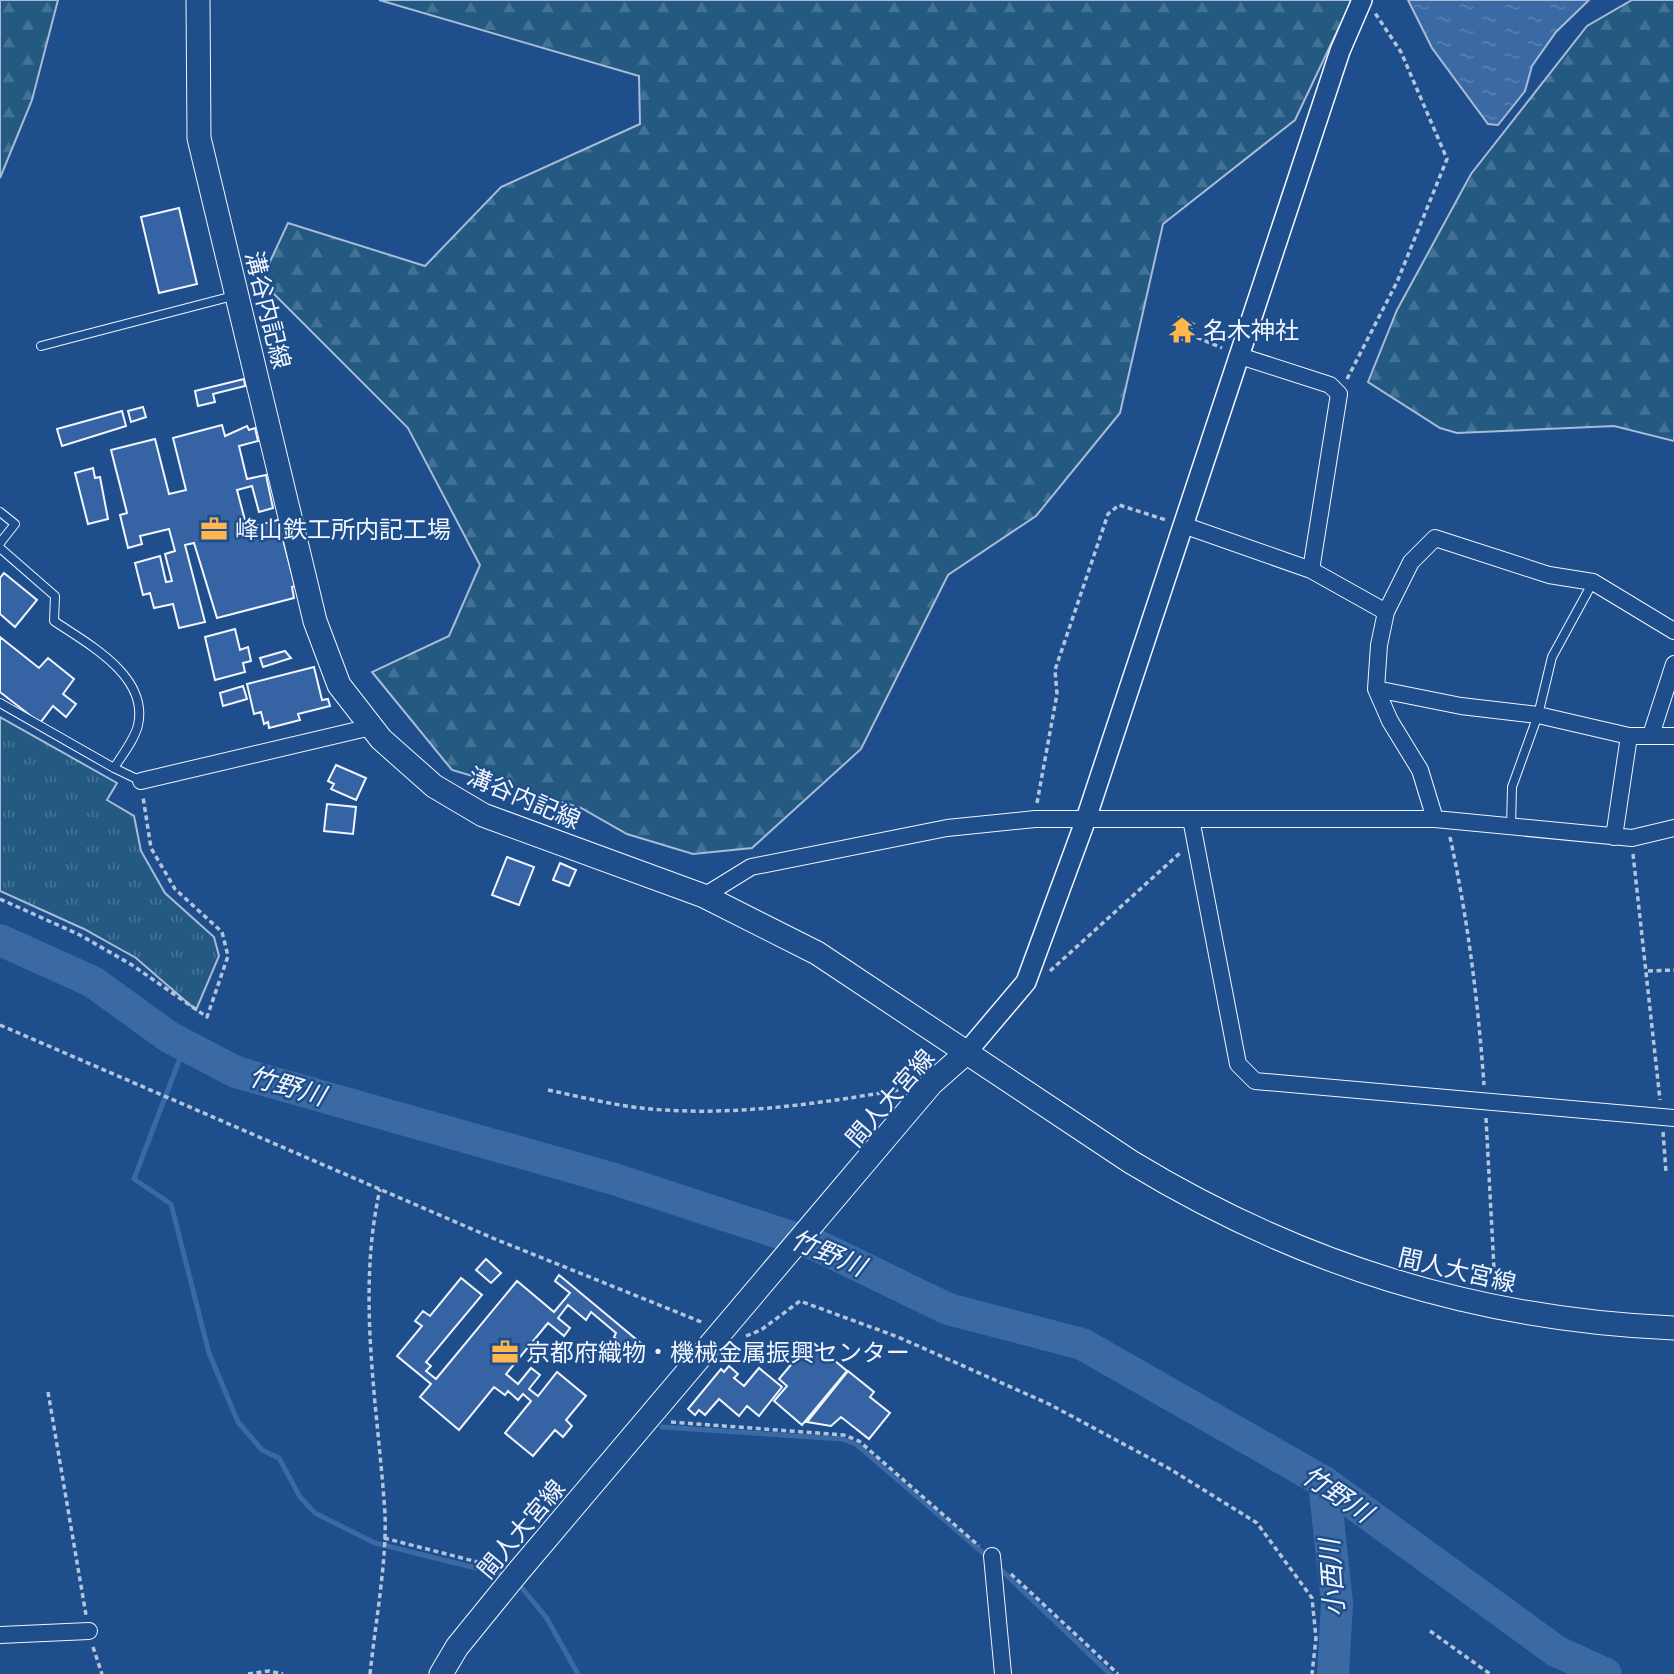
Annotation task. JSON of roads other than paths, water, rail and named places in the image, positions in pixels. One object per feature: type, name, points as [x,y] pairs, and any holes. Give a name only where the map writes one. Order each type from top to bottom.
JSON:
[{"type":"main road","name":"溝谷内記線","points":[[198,0],[200,138],[315,621],[339,684],[381,740],[434,786],[483,815],[704,896],[817,953],[966,1053]]},
{"type":"main road","name":"間人大宮線","points":[[441,1674],[457,1647],[518,1572],[724,1332],[931,1084],[966,1053],[1164,1181],[1268,1236],[1382,1280],[1496,1308],[1592,1322],[1674,1328]]},
{"type":"street","points":[[966,1053],[1026,982],[1086,819],[1340,51],[1367,5]]},
{"type":"street","points":[[1240,356],[1330,386],[1339,394],[1311,570]]},
{"type":"street","points":[[1183,525],[1311,570],[1386,612]]},
{"type":"street","points":[[1441,820],[1420,770],[1390,722],[1376,689],[1378,645],[1386,612],[1410,562],[1435,538],[1549,575],[1593,582],[1674,631]]},
{"type":"street","points":[[1651,735],[1674,664]]},
{"type":"street","points":[[1376,689],[1461,706],[1538,715],[1629,736],[1674,736]]},
{"type":"street","points":[[141,781],[371,727]]},
{"type":"street","points":[[1614,837],[1629,736]]},
{"type":"street","points":[[704,896],[751,867],[947,828],[1035,819],[1441,820],[1632,838],[1674,828]]},
{"type":"street","points":[[1191,820],[1238,1064],[1255,1081],[1668,1118]]},
{"type":"street","points":[[992,1556],[1003,1674]]},
{"type":"street","points":[[0,1635],[89,1631]]},
{"type":"lane","points":[[41,346],[236,296]]},
{"type":"lane","points":[[0,512],[15,524],[0,543]]},
{"type":"lane","points":[[0,548],[55,596],[54,621],[121,671],[134,688],[140,705],[138,727],[114,768]]},
{"type":"lane","points":[[1511,828],[1512,787],[1538,715],[1552,657],[1593,582]]},
{"type":"lane","points":[[0,703],[141,781]]},
{"type":"water","points":[[1408,0],[1589,0],[1556,32],[1532,66],[1525,91],[1498,125],[1488,124],[1432,48]]},
{"type":"waterway","name":"竹野川","points":[[0,940],[93,982],[169,1037],[236,1072],[614,1179],[816,1245],[948,1309],[1082,1344],[1324,1482],[1556,1651],[1606,1674]]},
{"type":"waterway","points":[[185,1045],[134,1179],[171,1204],[209,1353],[238,1422],[262,1450],[279,1458],[300,1497],[315,1513],[375,1543],[508,1576]]},
{"type":"waterway","points":[[662,1427],[842,1439],[856,1444],[989,1558]]},
{"type":"waterway","name":"小西川","points":[[1324,1482],[1337,1603],[1333,1674]]},
{"type":"waterway","points":[[996,1565],[1110,1674]]},
{"type":"waterway","points":[[516,1581],[546,1617],[578,1674]]},
{"type":"place","name":"名木神社","points":[[1182,330]]},
{"type":"place","name":"峰山鉄工所内記工場","points":[[214,529]]},
{"type":"place","name":"京都府織物・機械金属振興センター","points":[[505,1352]]}]
